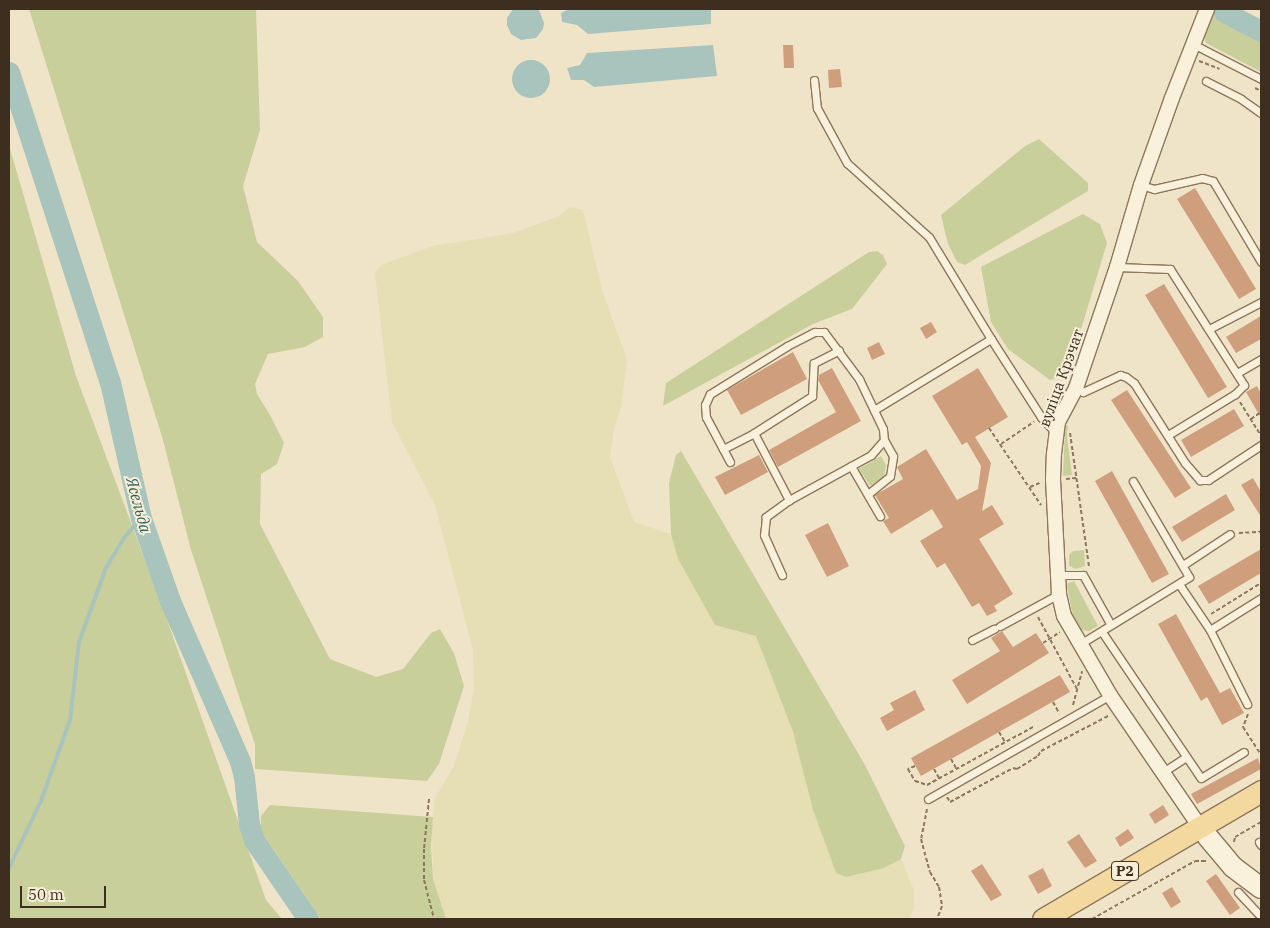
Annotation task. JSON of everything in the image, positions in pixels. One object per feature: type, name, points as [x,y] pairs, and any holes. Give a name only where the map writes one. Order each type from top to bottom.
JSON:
[{"type":"main road","name":"Р2","points":[[1053,918],[1204,832],[1261,791]]},
{"type":"main road","name":"Р2","points":[[1204,832],[1260,817]]},
{"type":"main road","points":[[1204,832],[1233,867],[1261,888]]},
{"type":"street","name":"вуліца Крэчат","points":[[1204,832],[1110,695],[1064,616],[1059,594],[1053,480],[1058,422],[1076,388],[1117,267],[1141,185],[1190,50],[1207,9]]},
{"type":"lane","points":[[1190,50],[1261,79]]},
{"type":"lane","points":[[814,80],[817,108],[847,163],[929,237],[1041,417],[1056,433]]},
{"type":"lane","points":[[1206,81],[1241,99],[1261,113]]},
{"type":"lane","points":[[1141,185],[1154,189],[1202,178],[1213,181],[1261,262]]},
{"type":"lane","points":[[1117,267],[1170,269],[1244,385],[1235,394],[1168,435]]},
{"type":"lane","points":[[1209,329],[1261,302]]},
{"type":"lane","points":[[730,462],[706,417],[705,405],[710,394],[787,346],[815,332],[824,332],[859,379],[883,429],[884,440],[893,456],[890,476],[868,494]]},
{"type":"lane","points":[[874,410],[991,339]]},
{"type":"lane","points":[[723,449],[754,433],[812,396],[814,363],[839,350]]},
{"type":"lane","points":[[1237,373],[1261,359]]},
{"type":"lane","points":[[1076,388],[1083,392],[1120,375],[1126,377],[1134,383],[1185,463],[1200,480],[1208,480],[1261,445]]},
{"type":"lane","points":[[754,433],[789,500]]},
{"type":"lane","points":[[782,575],[764,535],[766,517],[789,500],[871,455],[884,440]]},
{"type":"lane","points":[[851,466],[880,516]]},
{"type":"lane","points":[[1080,644],[1190,577],[1133,481]]},
{"type":"lane","points":[[1183,565],[1230,534]]},
{"type":"lane","points":[[1059,575],[1082,575],[1111,626]]},
{"type":"lane","points":[[1179,584],[1210,630],[1247,704]]},
{"type":"lane","points":[[972,640],[1059,594]]},
{"type":"lane","points":[[1210,630],[1261,598]]},
{"type":"lane","points":[[1102,632],[1201,778],[1244,752]]},
{"type":"lane","points":[[928,799],[1110,695]]},
{"type":"lane","points":[[1163,772],[1186,757]]},
{"type":"lane","points":[[1238,892],[1261,917]]},
{"type":"path","points":[[1190,50],[1222,70]]},
{"type":"path","points":[[1249,84],[1261,92]]},
{"type":"path","points":[[1235,394],[1261,436]]},
{"type":"path","points":[[1251,418],[1261,412]]},
{"type":"path","points":[[1001,444],[1041,417]]},
{"type":"path","points":[[1230,534],[1261,532]]},
{"type":"path","points":[[1202,619],[1261,583]]},
{"type":"path","points":[[1033,608],[1077,689]]},
{"type":"path","points":[[1043,642],[1065,630]]},
{"type":"path","points":[[1073,705],[1083,665]]},
{"type":"path","points":[[1052,717],[1082,700]]},
{"type":"path","points":[[1053,702],[1059,713]]},
{"type":"path","points":[[1247,704],[1249,708],[1244,727],[1261,755]]},
{"type":"path","points":[[946,795],[950,802],[1013,768],[1017,769],[1038,756],[1041,751],[1112,714]]},
{"type":"path","points":[[915,766],[908,769],[915,781],[927,784],[1036,726]]},
{"type":"path","points":[[999,732],[1005,742]]},
{"type":"path","points":[[951,759],[956,769]]},
{"type":"path","points":[[934,769],[939,778]]},
{"type":"path","points":[[429,799],[424,849],[424,880],[434,919]]},
{"type":"path","points":[[928,799],[921,839],[930,872],[939,887],[942,906],[938,919]]},
{"type":"path","points":[[1260,817],[1261,827]]},
{"type":"path","points":[[1233,844],[1235,837],[1260,817]]},
{"type":"path","points":[[1092,919],[1195,861],[1214,861]]},
{"type":"shaded area","points":[[570,207],[583,210],[602,290],[627,360],[621,407],[614,429],[610,457],[634,522],[671,534],[678,559],[715,625],[756,635],[793,732],[813,810],[836,873],[846,877],[884,868],[901,859],[914,890],[914,909],[908,919],[446,919],[433,879],[432,825],[435,798],[454,766],[468,721],[474,689],[473,650],[435,505],[392,422],[375,273],[381,265],[433,246],[513,233],[557,217]]},
{"type":"green space","points":[[29,9],[256,9],[260,130],[243,186],[257,242],[298,281],[323,317],[323,337],[305,347],[268,354],[255,384],[257,394],[284,443],[277,464],[261,474],[260,524],[330,659],[376,677],[403,669],[431,633],[440,629],[454,653],[464,686],[439,764],[427,781],[255,769],[255,745],[191,550],[163,440]]},
{"type":"green space","points":[[1213,11],[1261,41],[1261,72],[1206,43],[1204,37]]},
{"type":"green space","points":[[1039,139],[1088,183],[1088,191],[965,265],[957,262],[948,244],[941,215],[1025,146]]},
{"type":"green space","points":[[9,145],[76,376],[160,600],[266,900],[282,919],[9,919]]},
{"type":"green space","points":[[1083,214],[1100,224],[1107,243],[1070,366],[1063,375],[1050,380],[1008,349],[991,322],[981,267]]},
{"type":"green space","points":[[877,251],[883,255],[887,264],[852,309],[813,324],[663,406],[666,383],[869,252]]},
{"type":"green space","points":[[1065,425],[1068,426],[1067,437],[1072,475],[1063,476]]},
{"type":"green space","points":[[681,451],[865,765],[905,846],[901,859],[884,868],[846,877],[836,873],[813,810],[793,732],[756,636],[715,625],[678,559],[671,534],[669,483],[676,455]]},
{"type":"green space","points":[[881,456],[886,465],[884,477],[870,486],[859,469]]},
{"type":"green space","points":[[1084,550],[1085,566],[1076,569],[1069,566],[1069,555],[1073,551]]},
{"type":"green space","points":[[1074,581],[1098,626],[1089,631],[1081,630],[1074,620],[1067,588],[1068,583]]},
{"type":"green space","points":[[270,805],[433,817],[431,847],[433,879],[446,919],[321,919],[261,831],[261,816]]},
{"type":"water","points":[[513,9],[539,10],[544,23],[543,29],[536,38],[521,40],[511,34],[507,25],[507,18]]},
{"type":"water","points":[[569,9],[711,9],[711,24],[588,34],[577,25],[562,22],[561,13]]},
{"type":"water","points":[[713,45],[717,76],[594,87],[584,80],[571,80],[567,68],[580,65],[587,53]]},
{"type":"water","points":[[531,60],[538,61],[544,66],[549,72],[549,86],[544,92],[538,97],[531,98],[524,97],[518,92],[513,86],[512,79],[513,72],[518,66],[524,61]]},
{"type":"building","points":[[783,45],[793,45],[794,68],[784,68]]},
{"type":"building","points":[[840,69],[842,87],[829,88],[828,70]]},
{"type":"building","points":[[1195,188],[1256,289],[1239,299],[1177,199]]},
{"type":"building","points":[[1164,284],[1227,387],[1208,398],[1145,295]]},
{"type":"building","points":[[1261,316],[1261,339],[1236,353],[1226,337]]},
{"type":"building","points":[[931,322],[937,332],[926,339],[920,328]]},
{"type":"building","points":[[879,342],[885,354],[872,360],[867,348]]},
{"type":"building","points":[[793,352],[807,379],[741,415],[727,390]]},
{"type":"building","points":[[832,368],[861,421],[778,467],[769,450],[836,412],[818,380],[819,375]]},
{"type":"building","points":[[978,368],[1008,417],[975,437],[991,463],[982,511],[992,505],[1004,524],[979,539],[1013,594],[994,606],[997,611],[987,616],[979,603],[972,607],[945,563],[937,568],[920,541],[943,527],[932,509],[891,534],[883,521],[889,518],[875,495],[903,479],[897,467],[926,449],[957,500],[978,489],[981,466],[967,442],[962,445],[932,396]]},
{"type":"building","points":[[1257,386],[1261,394],[1261,418],[1246,392]]},
{"type":"building","points":[[1127,390],[1191,488],[1175,498],[1111,400]]},
{"type":"building","points":[[1234,409],[1244,426],[1191,457],[1181,440]]},
{"type":"building","points":[[759,455],[768,472],[725,495],[715,477]]},
{"type":"building","points":[[1112,471],[1169,574],[1152,583],[1095,481]]},
{"type":"building","points":[[1253,478],[1261,492],[1261,517],[1241,485]]},
{"type":"building","points":[[1226,494],[1235,510],[1182,542],[1172,527]]},
{"type":"building","points":[[828,523],[849,566],[827,577],[805,535]]},
{"type":"building","points":[[1261,549],[1261,573],[1209,604],[1198,586]]},
{"type":"building","points":[[1176,614],[1220,693],[1230,688],[1244,713],[1222,725],[1207,697],[1201,701],[1158,624]]},
{"type":"building","points":[[1002,631],[1013,647],[1036,633],[1049,653],[967,704],[952,680],[1000,651],[991,638]]},
{"type":"building","points":[[1060,675],[1070,692],[921,776],[911,758]]},
{"type":"building","points":[[915,690],[925,710],[887,731],[880,718],[894,710],[890,703]]},
{"type":"building","points":[[1258,758],[1261,769],[1197,804],[1191,794]]},
{"type":"building","points":[[1163,805],[1169,815],[1155,824],[1149,814]]},
{"type":"building","points":[[1128,829],[1134,838],[1120,847],[1115,838]]},
{"type":"building","points":[[1079,834],[1097,861],[1085,868],[1067,842]]},
{"type":"building","points":[[982,864],[1002,895],[991,901],[971,871]]},
{"type":"building","points":[[1043,868],[1052,886],[1038,894],[1028,876]]},
{"type":"building","points":[[1216,874],[1240,908],[1230,915],[1206,881]]},
{"type":"building","points":[[1172,887],[1181,902],[1171,908],[1162,893]]},
{"type":"waterway","points":[[1224,12],[1261,31]]},
{"type":"waterway","name":"Ясельда","points":[[9,72],[110,382],[141,518],[170,601],[240,761],[244,777],[249,824],[254,840],[308,919]]},
{"type":"waterway","points":[[9,868],[41,801],[70,720],[79,642],[106,568],[124,538],[141,518]]}]
